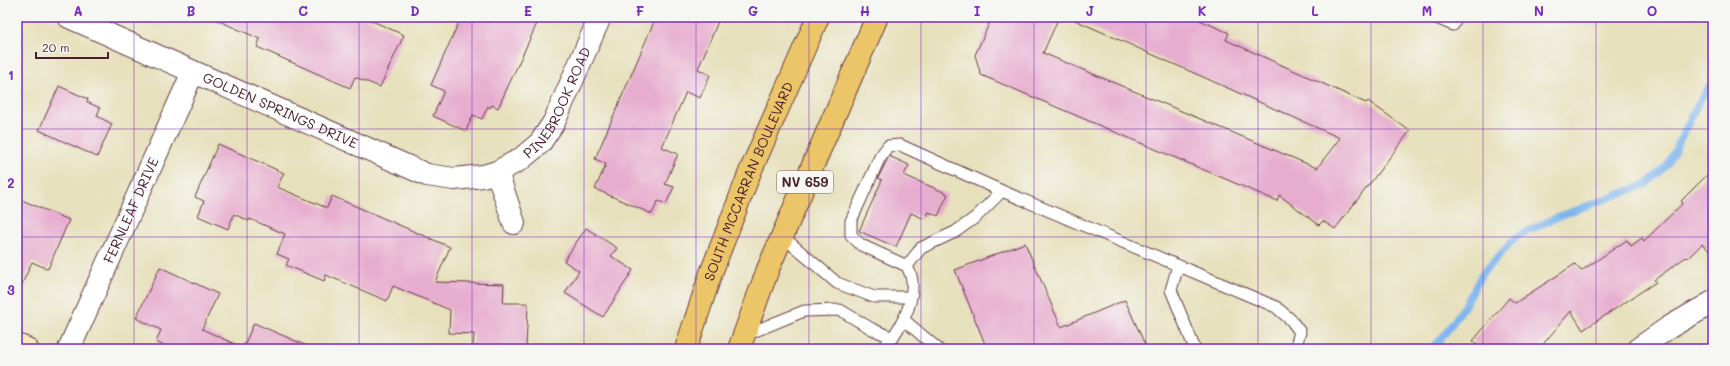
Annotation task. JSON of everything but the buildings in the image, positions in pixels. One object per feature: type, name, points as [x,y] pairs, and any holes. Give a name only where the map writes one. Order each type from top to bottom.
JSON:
[{"type":"main road","name":"SOUTH MCCARRAN BOULEVARD","points":[[686,349],[711,273],[750,172],[818,17]]},
{"type":"main road","name":"NV 659","points":[[741,343],[782,236],[877,17]]},
{"type":"main road","points":[[17,344],[27,349]]},
{"type":"street","name":"GOLDEN SPRINGS DRIVE","points":[[69,17],[428,175],[454,179],[483,176],[497,172]]},
{"type":"street","name":"PINEBROOK ROAD","points":[[497,172],[520,160],[540,143],[554,122],[600,17]]},
{"type":"street","name":"FERNLEAF DRIVE","points":[[69,349],[193,72]]},
{"type":"street","points":[[497,172],[514,223]]},
{"type":"street","points":[[1638,349],[1668,328],[1713,302]]},
{"type":"lane","points":[[1434,17],[1453,25],[1457,17]]},
{"type":"lane","points":[[882,349],[893,338],[904,320],[911,297],[912,280],[907,266],[861,245],[851,235],[852,221],[880,157],[888,146],[900,146],[1002,191],[1276,307],[1291,320],[1300,332],[1295,349]]},
{"type":"lane","points":[[907,266],[921,248],[955,232],[976,217],[1002,191]]},
{"type":"lane","points":[[782,236],[837,283],[874,297],[911,297]]},
{"type":"lane","points":[[1178,266],[1171,290],[1195,349]]},
{"type":"lane","points":[[741,343],[804,311],[840,310],[872,329],[893,338]]},
{"type":"lane","points":[[904,320],[938,349]]},
{"type":"waterway","points":[[1431,349],[1442,338],[1464,307],[1482,274],[1516,237],[1557,217],[1647,184],[1668,164],[1700,100],[1713,82]]}]
